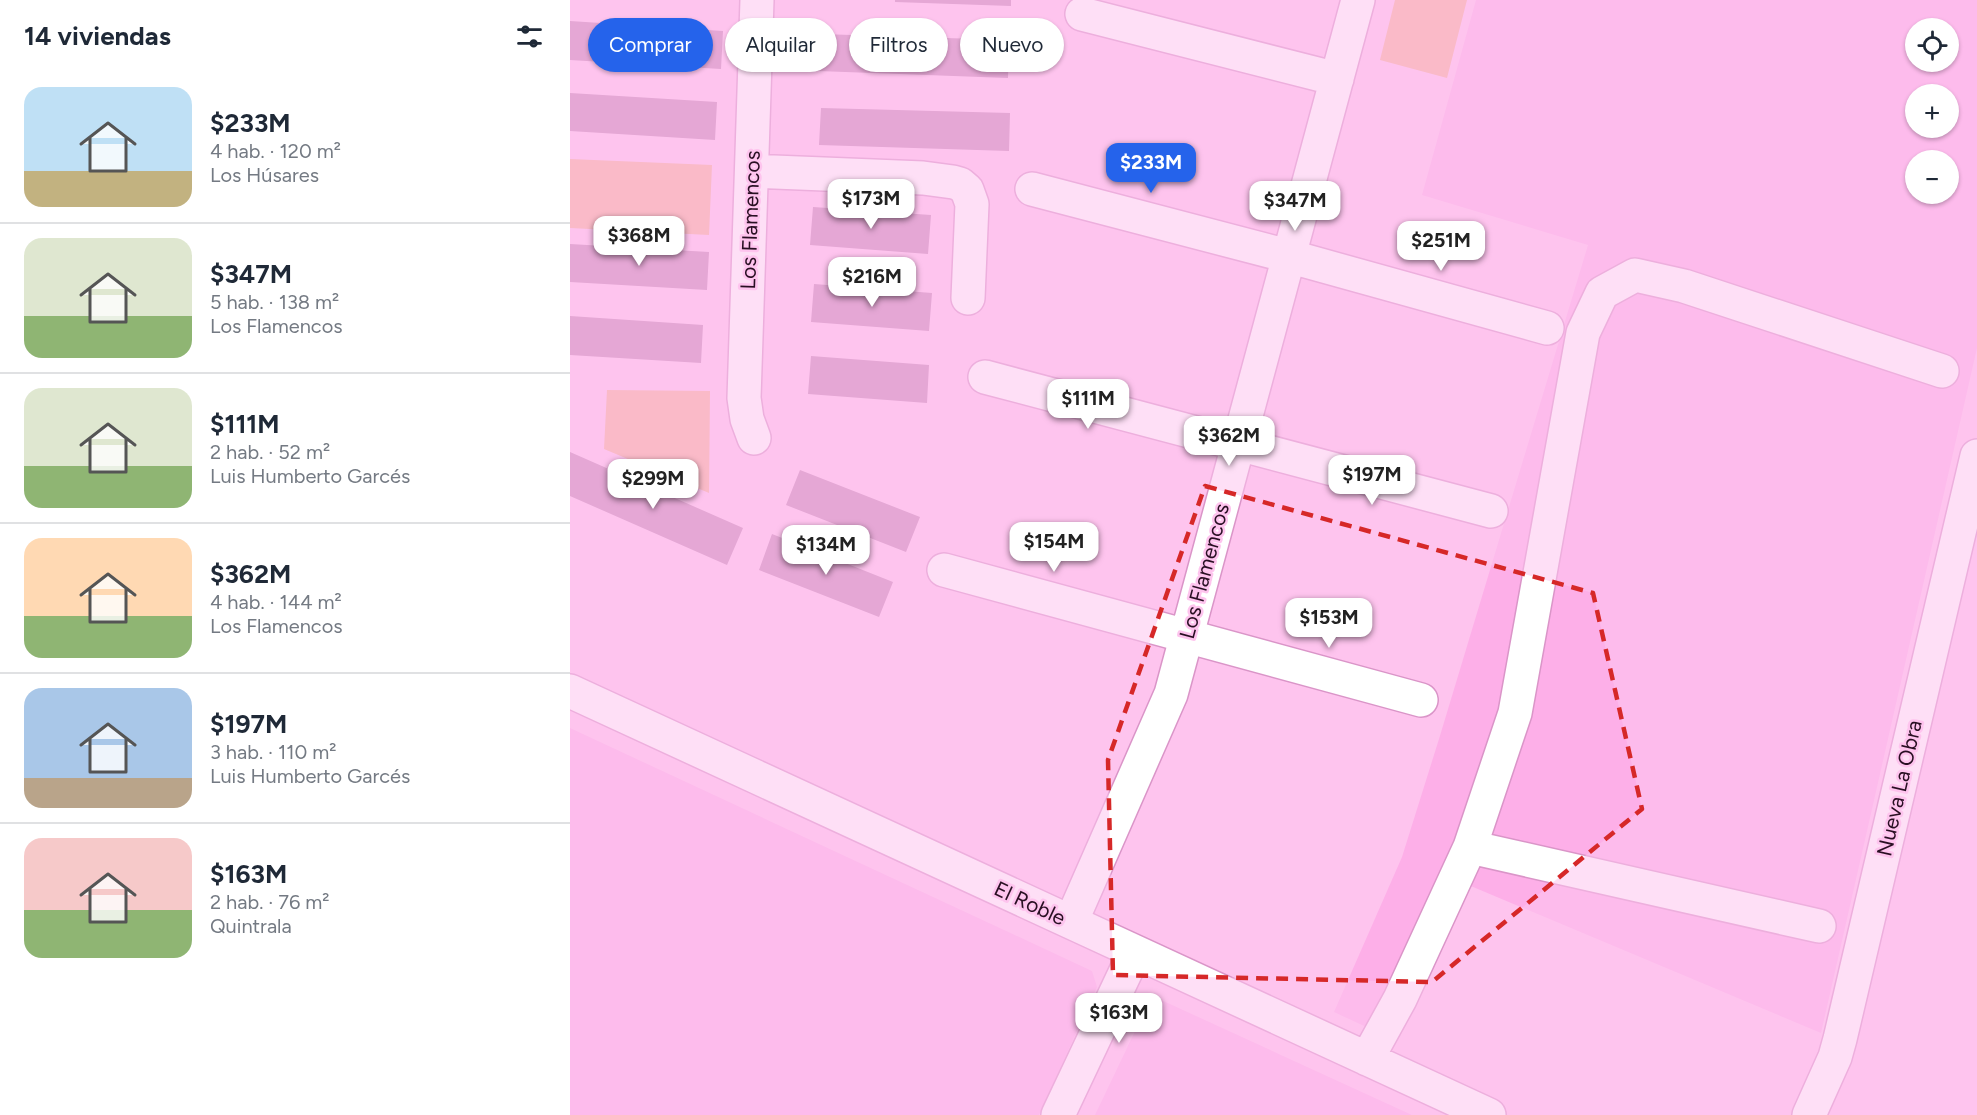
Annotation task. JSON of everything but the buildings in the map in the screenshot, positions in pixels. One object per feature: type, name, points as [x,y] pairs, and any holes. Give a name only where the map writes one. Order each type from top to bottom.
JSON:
[{"type":"street","name":"Los Flamencos","points":[[754,438],[747,419],[744,398],[758,0]]},
{"type":"street","name":"Los Flamencos","points":[[1071,922],[1171,694],[1359,0]]},
{"type":"street","points":[[1082,14],[1337,79]]},
{"type":"street","points":[[752,171],[923,178],[960,184],[967,190],[972,204],[968,298]]},
{"type":"street","points":[[1032,189],[1288,256],[1547,328]]},
{"type":"street","points":[[1367,1059],[1400,999],[1470,847],[1515,713],[1584,333],[1602,293],[1635,275],[1674,284],[1942,371]]},
{"type":"street","points":[[985,376],[1491,511]]},
{"type":"street","name":"Nueva La Obra","points":[[1809,1115],[1835,1057],[1840,1039],[1977,456]]},
{"type":"street","points":[[944,570],[1421,700]]},
{"type":"street","name":"El Roble","points":[[570,691],[1489,1115]]},
{"type":"street","points":[[1470,847],[1819,926]]},
{"type":"street","points":[[1058,1115],[1135,952]]},
{"type":"highlighted area","points":[[1205,486],[1593,593],[1642,809],[1432,982],[1113,975],[1108,760]]},
{"type":"shaded area","points":[[1395,0],[1467,0],[1447,78],[1380,60]]},
{"type":"shaded area","points":[[1476,0],[1977,0],[1977,348],[1821,1033],[1466,884],[1390,1038],[1334,1012],[1402,857],[1588,245],[1422,195]]},
{"type":"shaded area","points":[[570,159],[712,165],[709,235],[570,228]]},
{"type":"shaded area","points":[[607,390],[710,391],[709,493],[604,449]]},
{"type":"shaded area","points":[[570,728],[1092,971],[1097,987],[1039,1115],[570,1115]]},
{"type":"shaded area","points":[[1159,999],[1412,1115],[1095,1115],[1148,1004]]}]
